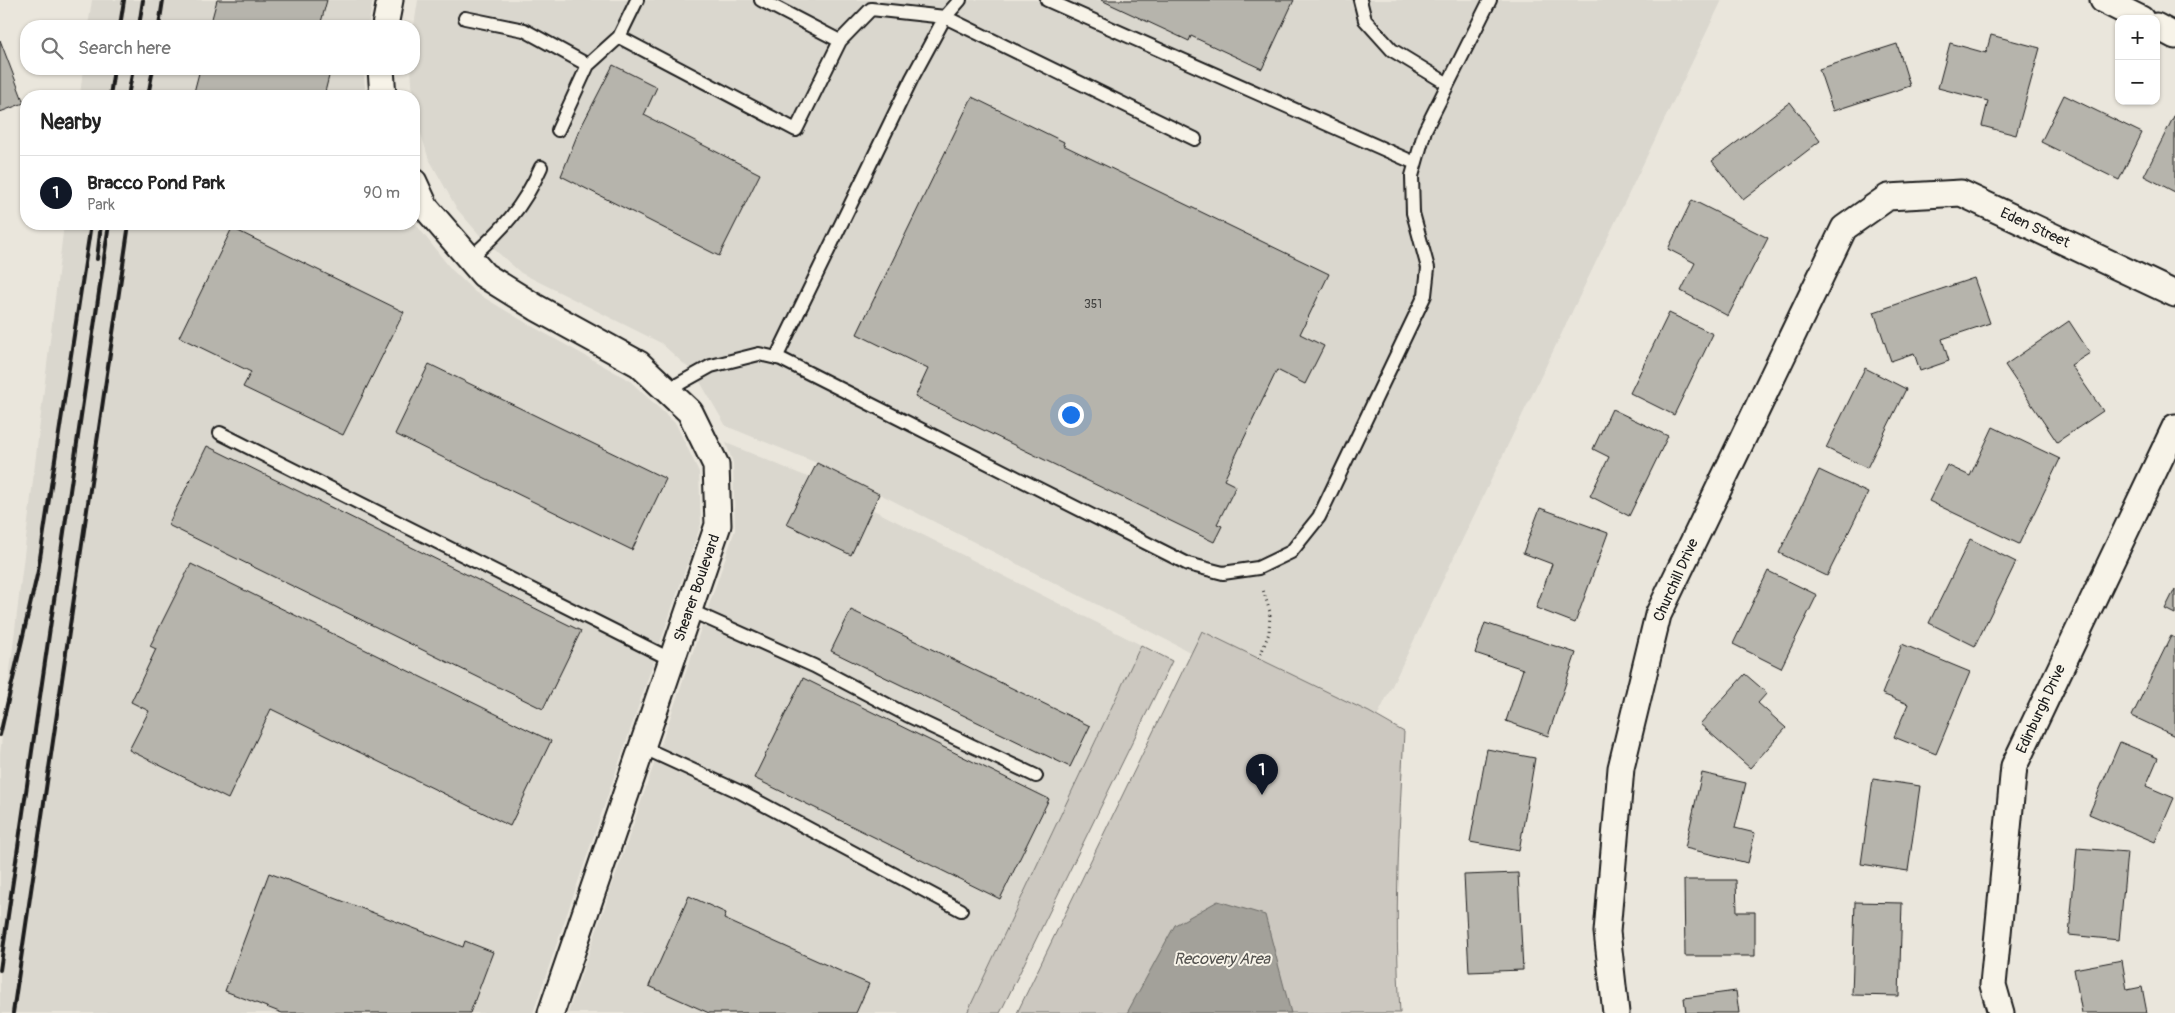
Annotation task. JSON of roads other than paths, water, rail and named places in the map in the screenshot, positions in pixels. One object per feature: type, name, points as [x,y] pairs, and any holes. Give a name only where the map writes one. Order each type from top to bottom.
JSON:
[{"type":"street","points":[[386,20],[390,0]]},
{"type":"street","points":[[2103,0],[2133,15]]},
{"type":"street","points":[[2160,28],[2175,36]]},
{"type":"street","points":[[381,75],[383,90]]},
{"type":"street","name":"Eden Street","points":[[1888,198],[1961,193],[2175,294]]},
{"type":"street","name":"Shearer Boulevard","points":[[420,195],[426,208],[461,251],[484,275],[640,364],[690,412],[716,465],[718,525],[550,1013]]},
{"type":"street","name":"Churchill Drive","points":[[1616,1013],[1607,932],[1620,768],[1658,615],[1844,228],[1888,198]]},
{"type":"street","name":"Edinburgh Drive","points":[[2001,1013],[1993,985],[2014,766],[2175,427]]},
{"type":"lane","points":[[558,130],[588,65],[619,37],[636,0]]},
{"type":"lane","points":[[761,0],[840,41]]},
{"type":"lane","points":[[776,358],[912,78],[945,17],[960,0]]},
{"type":"lane","points":[[1046,0],[1415,163]]},
{"type":"lane","points":[[1360,0],[1365,20],[1392,50],[1448,84]]},
{"type":"lane","points":[[668,390],[711,366],[759,354],[776,358],[1188,564],[1223,573],[1258,568],[1291,552],[1319,517],[1425,295],[1428,268],[1413,213],[1412,176],[1425,130],[1490,0]]},
{"type":"lane","points":[[619,37],[796,130],[840,41],[871,9],[945,17],[1195,139]]},
{"type":"lane","points":[[465,18],[524,30],[588,65]]},
{"type":"lane","points":[[461,251],[500,231],[523,202],[541,167]]},
{"type":"lane","points":[[220,433],[672,660]]},
{"type":"lane","points":[[689,610],[814,666],[907,715],[1036,776]]},
{"type":"lane","points":[[642,747],[740,792],[961,910]]},
{"type":"water","name":"Recovery Area","points":[[1218,901],[1265,915],[1291,1013],[1127,1013],[1175,925]]},
{"type":"railway","points":[[121,20],[124,0]]},
{"type":"railway","points":[[140,20],[143,0]]},
{"type":"railway","points":[[160,20],[163,0]]},
{"type":"railway","points":[[111,90],[113,75]]},
{"type":"railway","points":[[129,90],[132,75]]},
{"type":"railway","points":[[149,90],[152,75]]},
{"type":"railway","points":[[0,735],[38,571],[90,230]]},
{"type":"railway","points":[[97,259],[100,230]]},
{"type":"railway","points":[[0,970],[108,230]]},
{"type":"railway","points":[[13,1013],[128,230]]},
{"type":"place","name":"Bracco Pond Park","points":[[1262,795]]}]
